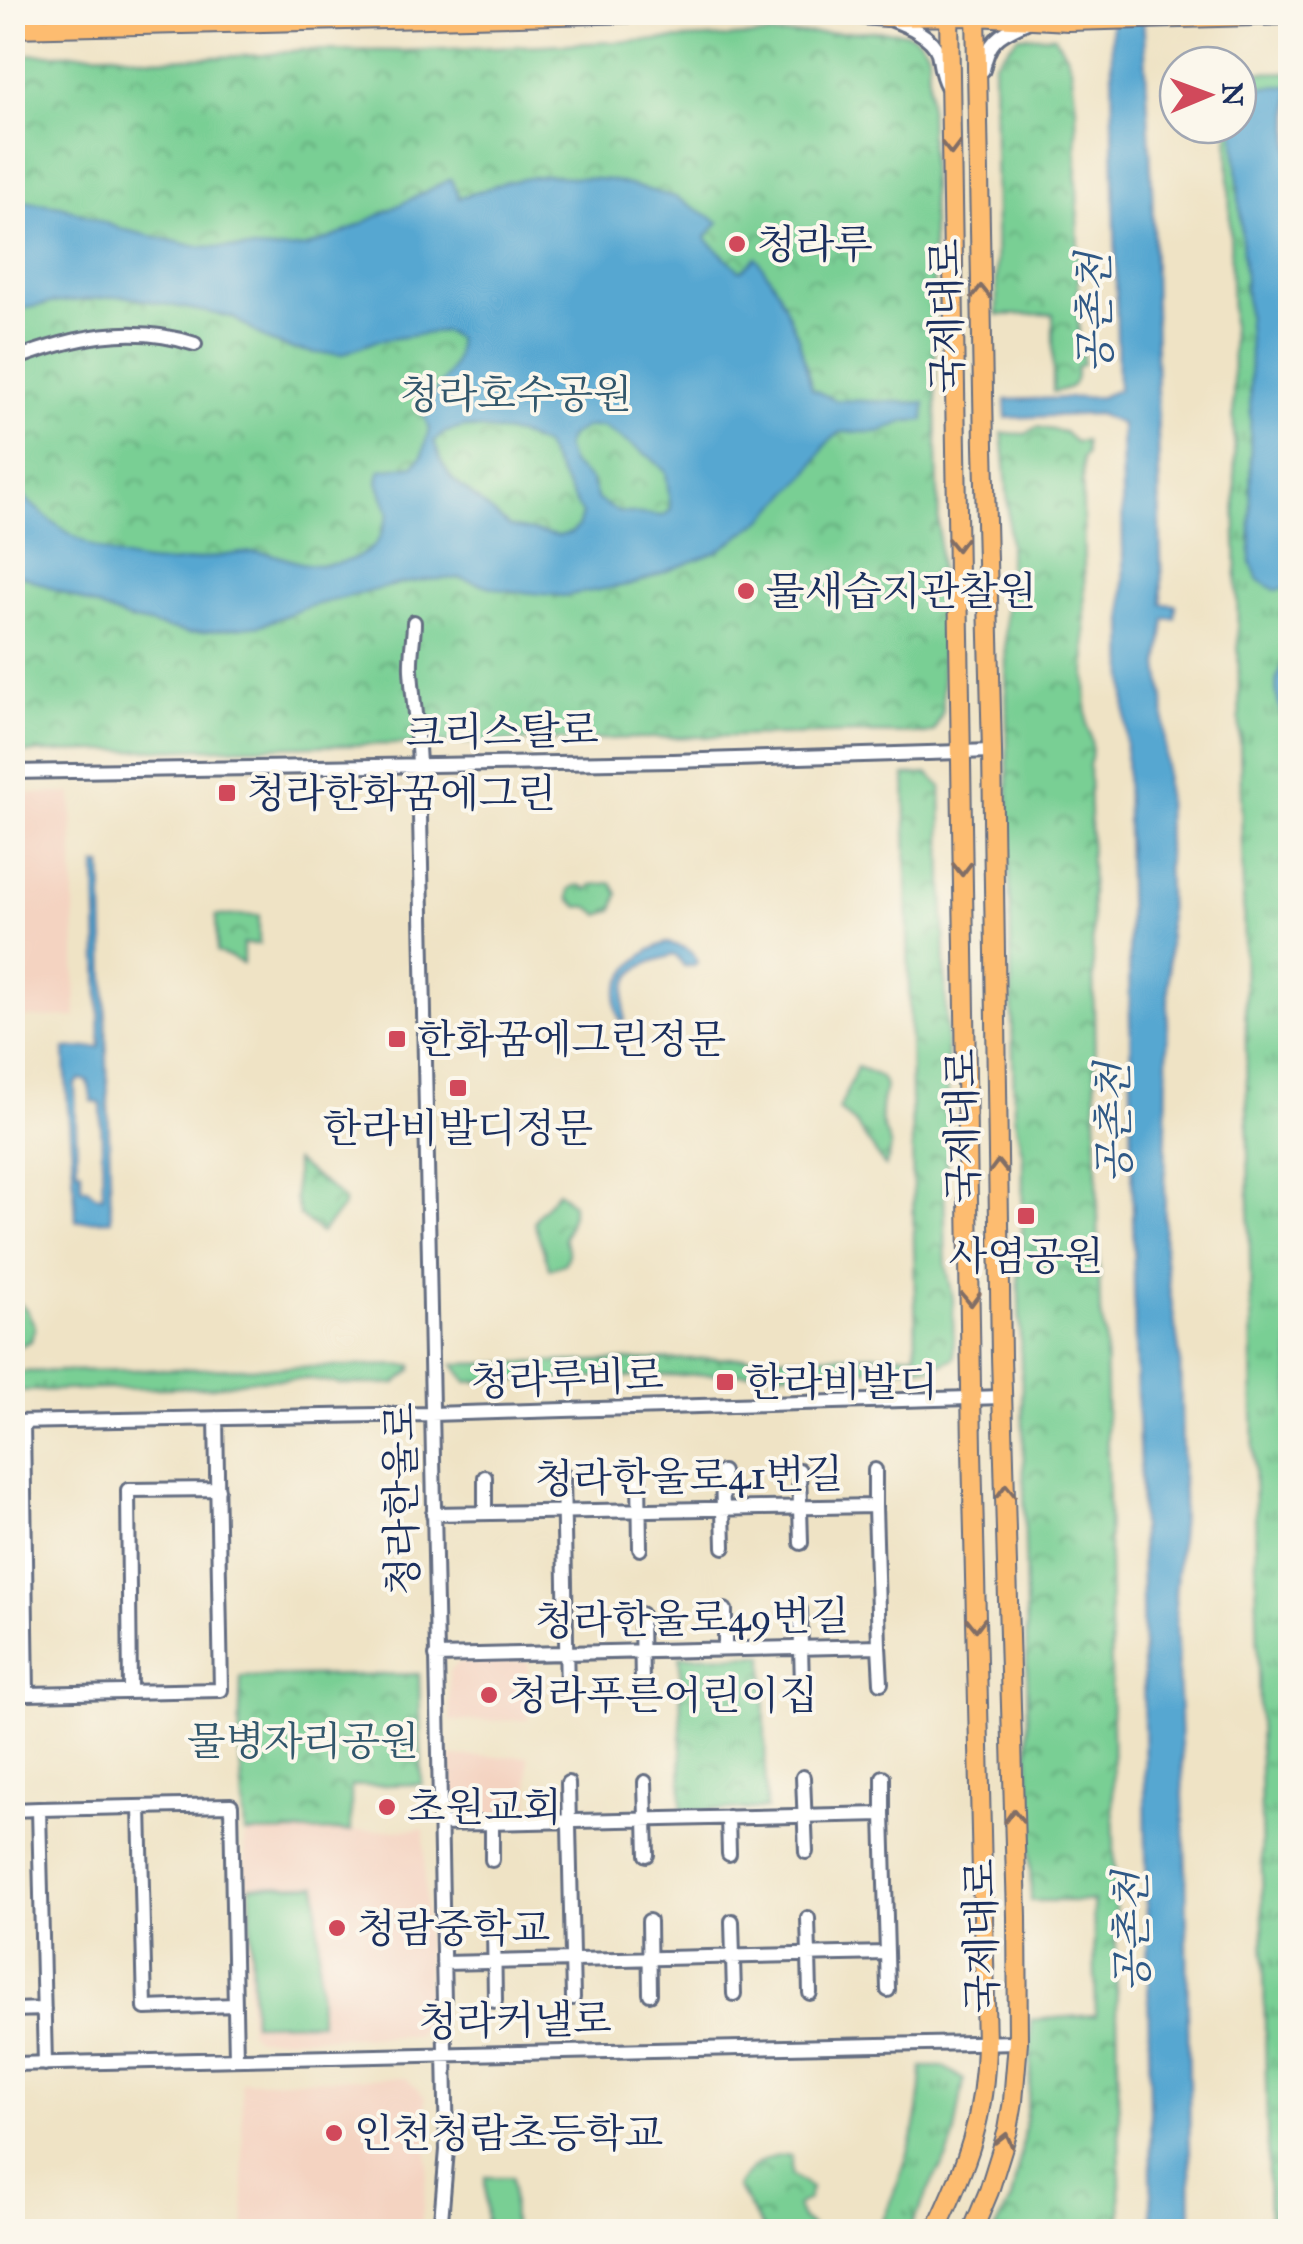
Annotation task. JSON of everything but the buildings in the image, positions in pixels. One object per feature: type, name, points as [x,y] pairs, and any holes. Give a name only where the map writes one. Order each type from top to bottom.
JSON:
[{"type":"main road","points":[[12,28],[403,15],[683,12]]},
{"type":"main road","points":[[821,12],[887,18],[976,14],[1068,21],[1290,15]]},
{"type":"main road","name":"국제대로","points":[[935,2232],[974,2139],[982,2100],[986,2044],[949,14]]},
{"type":"main road","name":"국제대로","points":[[972,2232],[1008,2130],[1018,2042],[976,14]]},
{"type":"street","points":[[887,18],[916,30],[932,44],[950,93]]},
{"type":"street","points":[[978,97],[986,50],[1006,31],[1030,20]]},
{"type":"street","points":[[12,360],[74,340],[120,334],[151,333],[195,344]]},
{"type":"street","name":"청라한울로","points":[[414,622],[410,664],[419,766],[446,2164],[440,2232]]},
{"type":"street","name":"크리스탈로","points":[[12,772],[992,751]]},
{"type":"street","name":"청라루비로","points":[[18,1422],[1002,1397]]},
{"type":"street","points":[[18,1422],[20,1694],[130,1692],[221,1690],[216,1418]]},
{"type":"street","points":[[799,1470],[800,1543]]},
{"type":"street","points":[[875,1470],[875,1506]]},
{"type":"street","points":[[722,1472],[724,1547]]},
{"type":"street","points":[[563,1474],[567,1693]]},
{"type":"street","points":[[639,1474],[640,1549]]},
{"type":"street","points":[[485,1477],[486,1513]]},
{"type":"street","points":[[130,1692],[128,1490],[218,1488]]},
{"type":"street","name":"청라한울로41번길","points":[[433,1514],[875,1506],[877,1576]]},
{"type":"street","name":"청라한울로49번길","points":[[436,1656],[879,1646],[877,1576]]},
{"type":"street","points":[[800,1609],[802,1685]]},
{"type":"street","points":[[725,1610],[725,1649]]},
{"type":"street","points":[[641,1614],[642,1688]]},
{"type":"street","points":[[879,1646],[881,1683]]},
{"type":"street","points":[[804,1777],[806,1852]]},
{"type":"street","points":[[883,1777],[888,1990]]},
{"type":"street","points":[[645,1782],[647,1855]]},
{"type":"street","points":[[568,1783],[574,1998]]},
{"type":"street","points":[[12,1810],[231,1806],[236,2060]]},
{"type":"street","points":[[140,1807],[145,2008],[235,2005]]},
{"type":"street","points":[[39,1810],[45,2064]]},
{"type":"street","points":[[440,1824],[883,1814]]},
{"type":"street","points":[[728,1817],[729,1854]]},
{"type":"street","points":[[492,1822],[492,1860]]},
{"type":"street","points":[[808,1918],[810,1992]]},
{"type":"street","points":[[732,1920],[734,1994]]},
{"type":"street","points":[[648,1921],[650,1994]]},
{"type":"street","points":[[494,1925],[496,2001]]},
{"type":"street","points":[[442,1963],[887,1953]]},
{"type":"street","points":[[12,2010],[44,2009]]},
{"type":"street","name":"청라커낼로","points":[[12,2064],[1018,2042]]},
{"type":"shaded area","points":[[72,793],[76,1017],[13,1018],[13,794]]},
{"type":"shaded area","name":"청라푸른어린이집","points":[[528,1661],[529,1720],[450,1721],[449,1671],[458,1663]]},
{"type":"shaded area","points":[[528,1756],[530,1815],[460,1817],[452,1809],[451,1757]]},
{"type":"shaded area","name":"청람중학교","points":[[424,1829],[428,2023],[416,2036],[255,2038],[249,2032],[245,1833]]},
{"type":"shaded area","name":"인천청람초등학교","points":[[406,2078],[425,2097],[428,2168],[420,2231],[245,2231],[241,2081]]},
{"type":"green space","name":"청라호수공원","points":[[873,31],[912,35],[928,53],[943,711],[934,731],[13,753],[12,55],[114,53],[168,59],[300,50],[404,51]]},
{"type":"green space","points":[[1019,36],[1054,36],[1071,66],[1076,107],[1079,345],[1083,364],[1076,368],[1072,386],[1053,392],[1053,314],[997,315],[994,63]]},
{"type":"green space","points":[[1290,72],[1290,2232],[1269,2231],[1228,145],[1258,145],[1258,73]]},
{"type":"green space","points":[[1037,427],[1064,432],[1075,442],[1085,441],[1086,454],[1082,459],[1087,726],[1092,746],[1089,766],[1100,1312],[1105,1335],[1121,2232],[995,2231],[1011,2200],[1021,2153],[1031,2075],[1031,2020],[1096,2015],[1093,1901],[1031,1901],[1018,1266],[1023,1156],[1014,1116],[1005,610],[1009,544],[1002,433],[1026,434]]},
{"type":"green space","points":[[928,774],[941,786],[949,1149],[944,1179],[954,1358],[935,1367],[467,1382],[453,1364],[916,1354],[905,775]]},
{"type":"green space","points":[[612,883],[618,894],[613,910],[600,915],[569,899],[569,890],[576,886],[587,890],[592,885]]},
{"type":"green space","points":[[259,915],[259,944],[243,944],[243,963],[217,952],[216,916]]},
{"type":"green space","points":[[857,1067],[884,1082],[881,1118],[890,1146],[885,1166],[855,1123],[839,1110]]},
{"type":"green space","points":[[295,1161],[344,1201],[321,1233],[300,1216],[295,1198]]},
{"type":"green space","points":[[558,1191],[572,1204],[564,1238],[568,1254],[564,1264],[550,1269],[534,1223]]},
{"type":"green space","points":[[13,1298],[26,1309],[35,1326],[31,1341],[15,1348],[12,1348]]},
{"type":"green space","points":[[412,1365],[412,1370],[395,1384],[250,1380],[213,1387],[13,1391],[13,1372]]},
{"type":"green space","points":[[764,1655],[766,1809],[682,1811],[680,1656]]},
{"type":"green space","name":"물병자리공원","points":[[419,1674],[422,1784],[351,1786],[351,1831],[245,1833],[239,1740],[241,1677]]},
{"type":"green space","points":[[317,1885],[320,2022],[253,2023],[250,1886]]},
{"type":"green space","points":[[922,2067],[944,2067],[964,2080],[954,2138],[909,2231],[878,2231],[914,2131]]},
{"type":"green space","points":[[791,2156],[791,2175],[811,2188],[808,2199],[797,2206],[802,2220],[812,2226],[809,2231],[764,2231],[737,2187],[757,2165]]},
{"type":"green space","points":[[485,2177],[512,2177],[513,2228],[486,2228]]},
{"type":"water","points":[[1111,13],[1143,13],[1152,189],[1162,604],[1176,605],[1175,618],[1165,619],[1159,666],[1164,699],[1169,940],[1164,1253],[1180,1357],[1183,1503],[1175,1594],[1186,1873],[1191,2231],[1152,2231],[1121,424],[1098,414],[1006,418],[1006,400],[1101,397],[1118,390]]},
{"type":"water","points":[[1290,86],[1290,588],[1275,590],[1259,580],[1251,564],[1250,355],[1235,145],[1258,145],[1258,88]]},
{"type":"water","points":[[545,175],[610,180],[675,197],[719,222],[707,240],[739,270],[756,257],[778,290],[798,337],[812,389],[835,400],[925,403],[924,420],[906,421],[879,432],[841,432],[827,443],[808,473],[766,517],[717,552],[633,584],[563,596],[503,590],[460,578],[426,580],[310,606],[261,625],[189,633],[127,619],[13,572],[13,486],[68,532],[132,560],[180,562],[255,552],[319,565],[358,557],[376,544],[389,513],[378,482],[380,470],[414,465],[422,456],[429,429],[422,409],[447,376],[457,348],[456,338],[444,331],[376,341],[342,354],[316,353],[269,341],[232,317],[123,296],[13,311],[13,200],[61,206],[121,229],[194,246],[272,250],[307,247],[341,234],[451,179],[459,198],[507,182]],"holes":[[[465,427],[517,434],[543,445],[582,514],[578,527],[558,536],[510,527],[452,479],[434,441],[446,432]],[[587,427],[603,427],[653,459],[666,472],[671,510],[663,516],[618,512],[598,500],[591,481],[571,464],[565,447],[570,436]]]},
{"type":"water","points":[[1290,658],[1290,730],[1286,728],[1276,690],[1279,673]]},
{"type":"water","points":[[96,865],[102,865],[111,1220],[76,1221],[65,1049],[100,1047]],"holes":[[[80,1079],[88,1081],[92,1101],[101,1104],[103,1196],[81,1188],[81,1170],[77,1169],[75,1085]]]},
{"type":"water","points":[[667,943],[689,950],[697,962],[684,966],[673,955],[640,967],[626,986],[625,1020],[621,1022],[616,997],[619,985],[644,954]]},
{"type":"place","name":"청라루","points":[[737,244]]},
{"type":"place","name":"물새습지관찰원","points":[[746,591]]},
{"type":"place","name":"청라한화꿈에그린","points":[[227,793]]},
{"type":"place","name":"한화꿈에그린정문","points":[[397,1039]]},
{"type":"place","name":"한라비발디정문","points":[[458,1088]]},
{"type":"place","name":"사염공원","points":[[1026,1216]]},
{"type":"place","name":"한라비발디","points":[[725,1382]]},
{"type":"place","name":"청라푸른어린이집","points":[[489,1695]]},
{"type":"place","name":"초원교회","points":[[387,1807]]},
{"type":"place","name":"청람중학교","points":[[337,1928]]},
{"type":"place","name":"인천청람초등학교","points":[[334,2133]]},
{"type":"water label","name":"공촌천","points":[[1094,313]]},
{"type":"water label","name":"공촌천","points":[[1113,1123]]},
{"type":"water label","name":"공촌천","points":[[1131,1932]]}]
